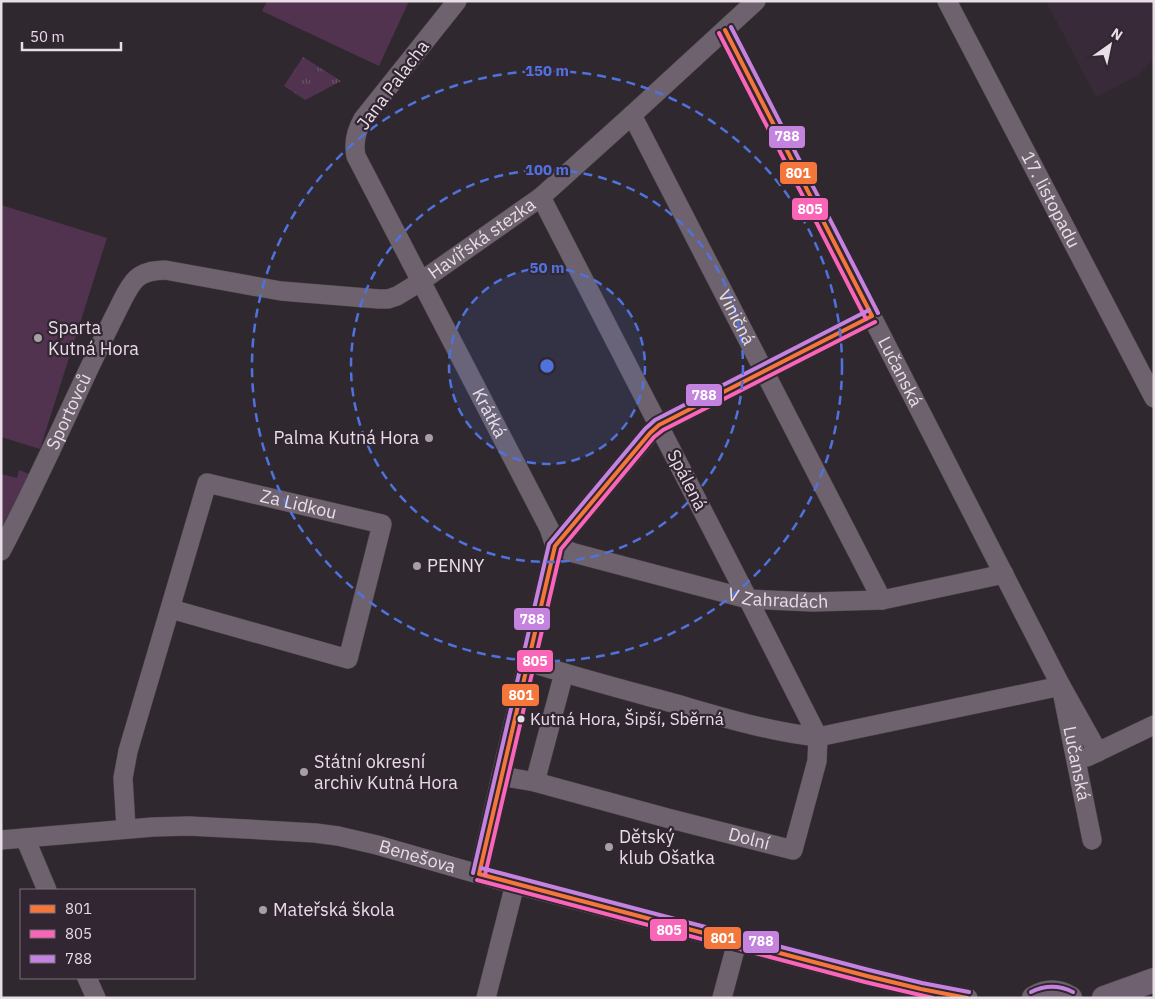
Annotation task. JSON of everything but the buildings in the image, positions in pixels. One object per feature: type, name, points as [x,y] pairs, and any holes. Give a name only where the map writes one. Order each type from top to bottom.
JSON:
[{"type":"main road","points":[[1104,998],[1154,980]]},
{"type":"main road","points":[[1034,998],[1045,993],[1056,992],[1070,998]]},
{"type":"main road","points":[[1144,998],[1154,994]]},
{"type":"street","name":"Jana Palacha","points":[[420,282],[356,156],[355,137],[367,112],[457,1]]},
{"type":"street","name":"Havířská stezka","points":[[140,275],[165,270],[281,291],[379,299],[397,296],[541,197],[756,1]]},
{"type":"street","name":"17. listopadu","points":[[947,1],[1154,398]]},
{"type":"street","name":"Lučanská","points":[[725,30],[1061,686],[1098,752]]},
{"type":"street","name":"Viničná","points":[[632,115],[882,600]]},
{"type":"street","name":"Spálená","points":[[541,197],[818,737]]},
{"type":"street","name":"Sportovců","points":[[1,551],[31,494],[117,311],[129,288],[140,275]]},
{"type":"street","name":"Krátká","points":[[420,282],[548,528],[555,546]]},
{"type":"street","points":[[479,874],[555,546],[650,433],[659,425],[872,316]]},
{"type":"street","name":"Za Lidkou","points":[[126,828],[123,778],[127,759],[207,483],[382,524],[355,661],[171,609]]},
{"type":"street","name":"V Zahradách","points":[[555,546],[574,553],[748,599],[813,602],[882,600],[1004,574]]},
{"type":"street","points":[[528,662],[724,718],[797,735],[818,737],[1061,686]]},
{"type":"street","points":[[535,782],[564,673]]},
{"type":"street","name":"Lučanská","points":[[1061,686],[1092,840]]},
{"type":"street","points":[[1077,762],[1154,725]]},
{"type":"street","name":"Dolní","points":[[501,776],[535,782],[793,850],[817,761],[818,737]]},
{"type":"street","name":"Benešova","points":[[1,840],[153,826],[189,826],[327,834],[377,845],[515,884],[867,976],[968,998]]},
{"type":"street","points":[[25,838],[47,889]]},
{"type":"street","points":[[486,998],[515,884]]},
{"type":"street","points":[[722,998],[737,942]]},
{"type":"street","points":[[87,979],[96,998]]},
{"type":"shaded area","points":[[1046,1],[1154,1],[1154,59],[1137,76],[1096,97]]},
{"type":"green space","points":[[267,1],[409,1],[379,66],[262,11]]},
{"type":"green space","points":[[303,57],[341,81],[305,100],[284,86]]},
{"type":"green space","name":"Sparta Kutná Hora","points":[[1,205],[107,238],[40,449],[1,437]]},
{"type":"green space","points":[[19,470],[34,476],[1,538],[1,474],[17,478]]},
{"type":"transit line","name":"788","points":[[731,27],[878,313]]},
{"type":"transit line","name":"801","points":[[725,30],[872,316]]},
{"type":"transit line","name":"805","points":[[719,33],[866,319]]},
{"type":"transit line","name":"788","points":[[473,873],[549,544],[645,429],[655,420],[869,310]]},
{"type":"transit line","name":"801","points":[[479,874],[555,546],[650,433],[659,425],[872,316]]},
{"type":"transit line","name":"805","points":[[485,875],[561,549],[654,437],[663,430],[875,322]]},
{"type":"transit line","name":"788","points":[[481,868],[869,970],[969,992]]},
{"type":"transit line","name":"801","points":[[479,874],[867,976],[967,998]]},
{"type":"transit line","name":"805","points":[[477,880],[865,982],[933,998]]},
{"type":"transit line","name":"788","points":[[1031,992],[1052,987],[1073,992]]},
{"type":"place","name":"Sparta Kutná Hora","points":[[38,338]]},
{"type":"place","name":"Palma Kutná Hora","points":[[429,438]]},
{"type":"place","name":"PENNY","points":[[417,566]]},
{"type":"place","name":"Kutná Hora, Šipší, Sběrná","points":[[521,719]]},
{"type":"place","name":"Státní okresní archiv Kutná Hora","points":[[304,772]]},
{"type":"place","name":"Dětský klub Ošatka","points":[[609,847]]},
{"type":"place","name":"Mateřská škola","points":[[263,910]]}]
